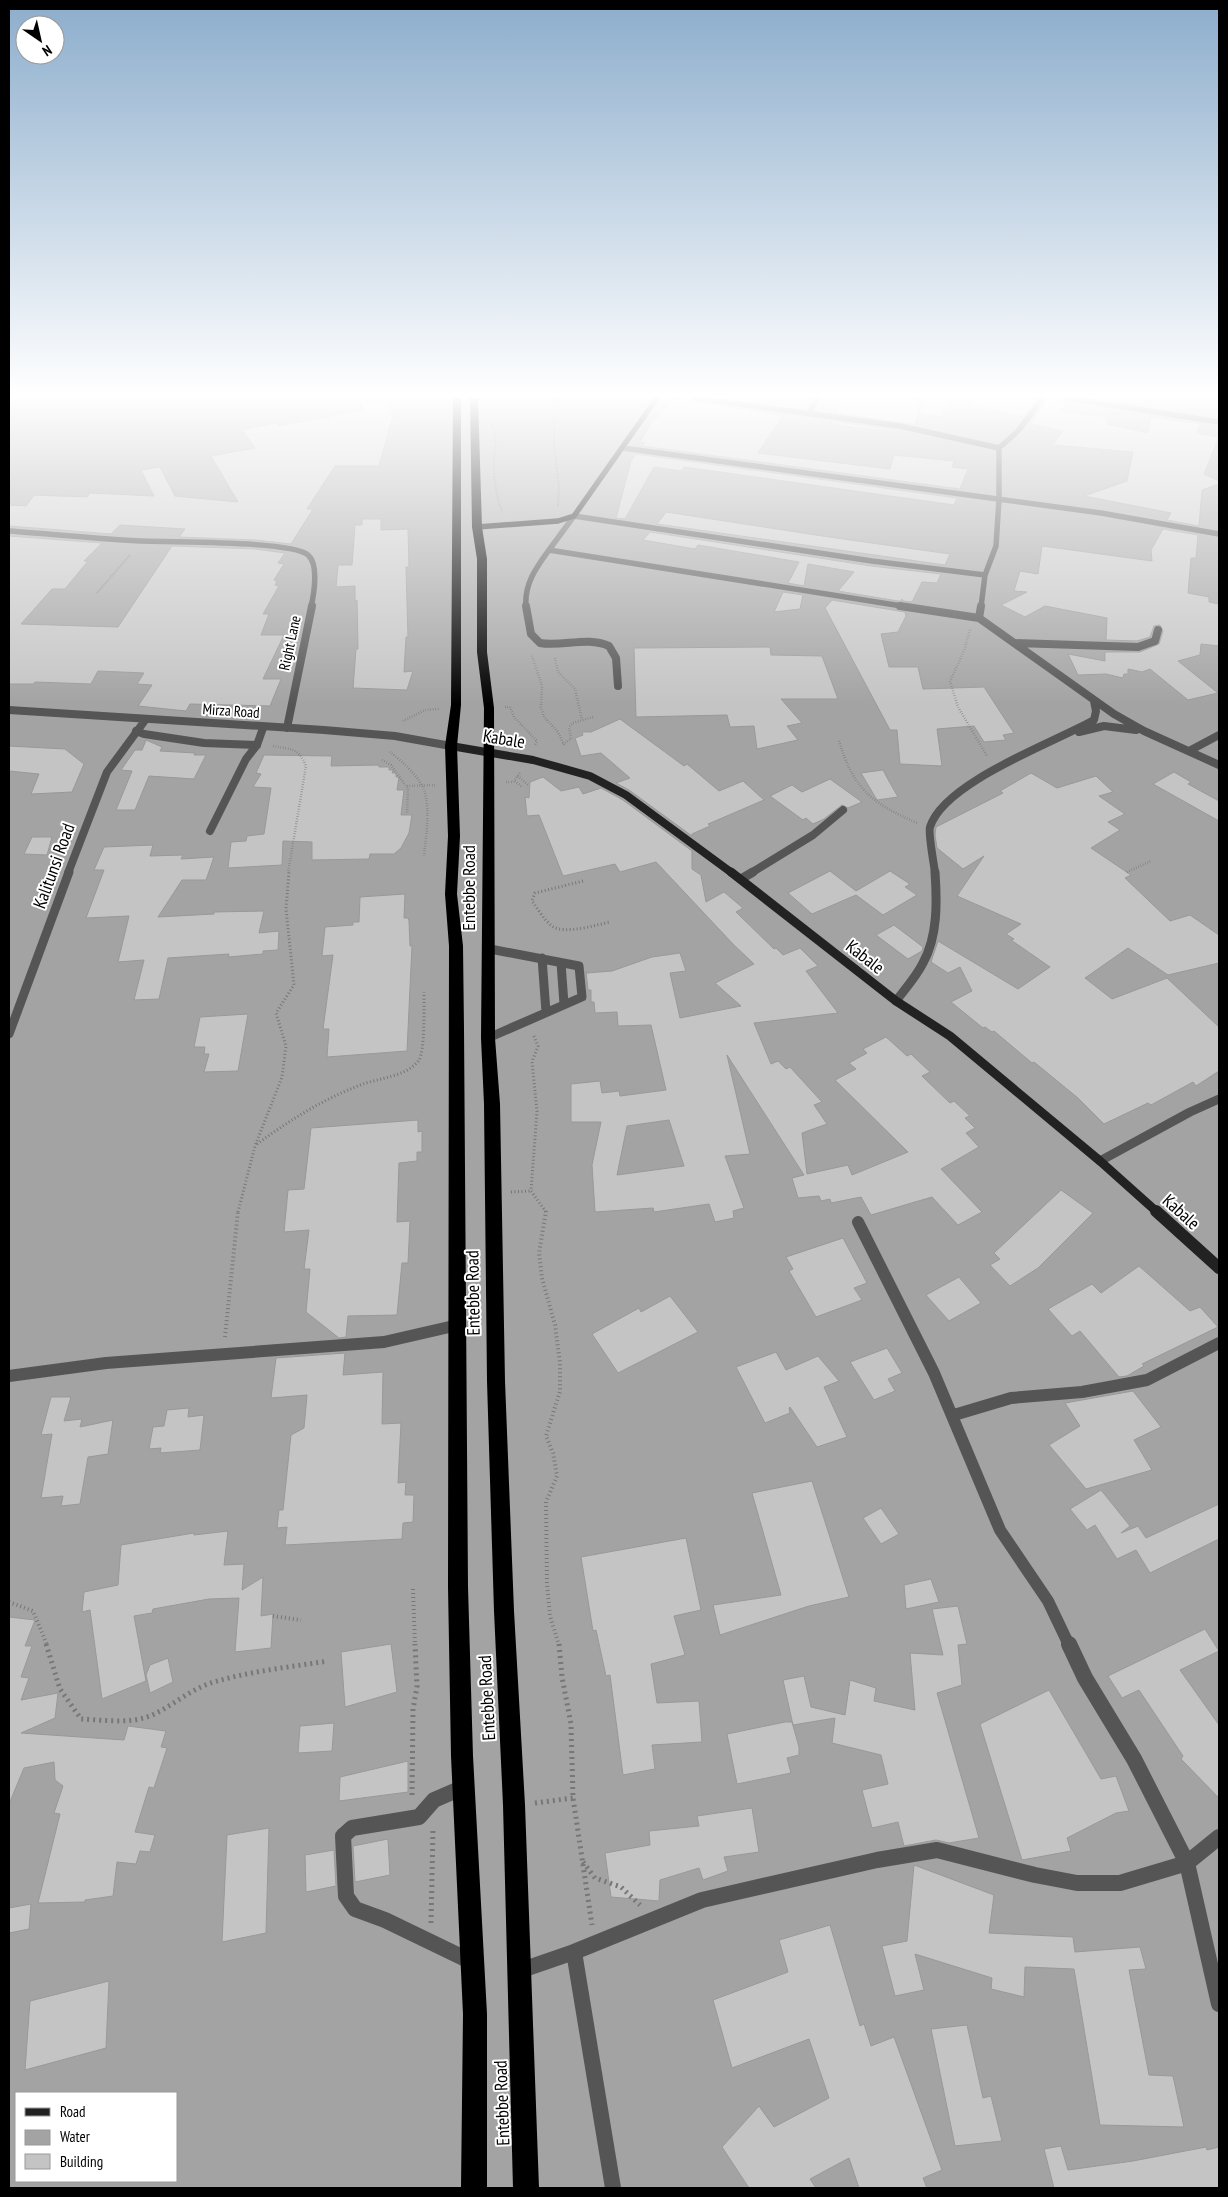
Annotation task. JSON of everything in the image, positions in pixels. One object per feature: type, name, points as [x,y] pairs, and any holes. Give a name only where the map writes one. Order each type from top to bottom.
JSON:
[{"type":"highway","name":"Entebbe Road","points":[[458,501],[454,609],[456,705],[451,746],[454,836],[451,894],[456,946],[458,1573],[464,1787],[473,1963],[474,2188]]},
{"type":"highway","name":"Entebbe Road","points":[[476,501],[477,527],[482,559],[482,652],[490,708],[488,1038],[492,1104],[496,1381],[526,2188]]},
{"type":"street","points":[[585,501],[529,577],[526,605],[531,631],[536,641],[548,644],[585,641],[608,645],[614,650],[618,686]]},
{"type":"street","points":[[979,618],[984,575],[996,546],[1000,501]]},
{"type":"street","points":[[1011,501],[1100,513],[1219,534]]},
{"type":"street","points":[[477,527],[558,521],[574,516],[862,560],[984,575]]},
{"type":"street","points":[[9,531],[141,541]]},
{"type":"street","name":"Right Lane","points":[[141,541],[257,545],[296,551],[308,555],[313,563],[315,576],[312,604],[287,728]]},
{"type":"street","points":[[550,550],[979,618],[1094,701],[1144,731],[1219,765]]},
{"type":"street","points":[[1014,643],[1138,647],[1154,641],[1158,630]]},
{"type":"street","points":[[896,1001],[920,970],[929,950],[933,928],[936,876],[929,828],[943,806],[965,786],[1018,757],[1069,734],[1094,720],[1096,711],[1094,701]]},
{"type":"street","name":"Mirza Road","points":[[9,710],[388,736],[451,746]]},
{"type":"street","name":"Kalitunsi Road","points":[[9,1034],[12,1016],[96,796],[107,772],[146,719]]},
{"type":"street","points":[[1069,734],[1104,726],[1144,731]]},
{"type":"street","points":[[210,831],[246,759],[257,745],[263,728]]},
{"type":"street","points":[[136,731],[144,734],[204,743],[257,745]]},
{"type":"street","points":[[1189,751],[1219,735]]},
{"type":"street","name":"Kabale","points":[[451,746],[533,760],[590,776],[626,795],[741,879],[896,1001],[950,1036],[1100,1161],[1219,1268]]},
{"type":"street","points":[[741,879],[812,835],[843,810]]},
{"type":"street","points":[[488,1038],[582,997],[579,966],[490,949]]},
{"type":"street","points":[[542,958],[546,1012]]},
{"type":"street","points":[[561,963],[564,1004]]},
{"type":"street","points":[[1100,1161],[1190,1112],[1219,1099]]},
{"type":"street","points":[[858,1222],[954,1415],[1000,1530],[1048,1600],[1086,1678],[1134,1759],[1178,1842],[1187,1863],[1219,2004]]},
{"type":"street","points":[[9,1376],[106,1363],[384,1342],[458,1325]]},
{"type":"street","points":[[954,1415],[1010,1398],[1082,1392],[1147,1380],[1219,1343]]},
{"type":"street","points":[[464,1787],[434,1800],[419,1817],[352,1828],[342,1836],[346,1896],[355,1910],[384,1920],[473,1963]]},
{"type":"street","points":[[518,1971],[574,1952],[702,1900],[876,1860],[937,1850],[1035,1875],[1077,1882],[1120,1883],[1187,1863],[1219,1837]]},
{"type":"street","points":[[574,1952],[614,2188]]},
{"type":"path","points":[[558,521],[559,501]]},
{"type":"path","points":[[97,593],[141,541]]},
{"type":"path","points":[[979,618],[971,625],[964,651],[950,681],[958,707],[976,734],[995,770]]},
{"type":"path","points":[[536,641],[532,660],[542,686],[541,707],[544,717],[558,732],[564,745],[571,739],[569,727],[573,723],[593,717]]},
{"type":"path","points":[[548,644],[555,657],[558,672],[575,688],[582,720]]},
{"type":"path","points":[[839,741],[843,756],[863,792],[884,809],[929,828]]},
{"type":"path","points":[[223,1353],[238,1211],[255,1146],[282,1077],[286,1046],[276,1013],[294,986],[286,909],[289,865],[306,766],[302,754],[297,751],[278,746],[257,745]]},
{"type":"path","points":[[382,760],[391,765],[407,786],[407,814]]},
{"type":"path","points":[[518,776],[528,785]]},
{"type":"path","points":[[516,781],[522,787]]},
{"type":"path","points":[[407,786],[420,786],[425,792],[427,832],[424,856]]},
{"type":"path","points":[[1127,872],[1151,861]]},
{"type":"path","points":[[584,881],[535,893],[532,901],[552,926],[558,929],[569,930],[610,922]]},
{"type":"path","points":[[255,1146],[281,1126],[353,1088],[402,1072],[421,1060],[424,992]]},
{"type":"path","points":[[532,1032],[538,1046],[532,1062],[537,1111],[531,1191],[546,1210],[539,1253],[542,1278],[555,1325],[560,1363],[560,1391],[546,1436],[553,1453],[557,1476],[546,1502],[547,1584],[550,1616],[560,1647],[562,1676],[570,1724],[573,1798],[594,1943]]},
{"type":"path","points":[[411,1818],[414,1744],[413,1709],[417,1687],[413,1589]]},
{"type":"path","points":[[9,1602],[33,1611],[48,1648],[60,1690],[80,1719],[115,1721],[149,1716],[193,1690],[214,1682],[260,1672],[328,1661]]},
{"type":"path","points":[[273,1616],[301,1620]]},
{"type":"path","points":[[431,1942],[433,1820]]},
{"type":"path","points":[[582,1861],[595,1878],[621,1887],[638,1902],[649,1921]]},
{"type":"water","points":[[9,501],[1219,501],[1219,2188],[9,2188]]},
{"type":"building","points":[[30,501],[238,502],[237,501],[313,501],[307,509],[313,509],[291,544],[256,540],[179,537],[185,529],[120,525],[111,534],[9,526],[9,505],[26,506]]},
{"type":"building","points":[[621,501],[635,501],[625,519],[616,518]]},
{"type":"building","points":[[922,501],[956,501],[954,505]]},
{"type":"building","points":[[1107,501],[1201,501],[1199,526],[1167,520],[1171,513]]},
{"type":"building","points":[[666,512],[950,554],[945,565],[657,524]]},
{"type":"building","points":[[362,519],[381,519],[381,530],[408,529],[409,567],[406,567],[408,637],[406,637],[404,672],[413,671],[407,690],[353,688],[356,649],[358,649],[355,586],[336,587],[338,565],[352,565],[355,525],[362,525]]},
{"type":"building","points":[[1163,529],[1198,535],[1196,558],[1191,558],[1188,593],[1209,597],[1209,602],[1219,604],[1219,646],[1201,644],[1200,655],[1178,661],[1218,693],[1188,700],[1150,669],[1142,672],[1128,669],[1128,674],[1124,674],[1123,678],[1106,674],[1078,675],[1068,654],[1105,661],[1105,652],[1140,652],[1159,644],[1163,631],[1160,625],[1154,626],[1150,637],[1137,641],[1106,640],[1107,618],[1045,606],[1025,617],[1001,605],[1027,592],[1014,591],[1020,571],[1038,574],[1042,546],[1152,561],[1151,550]]},
{"type":"building","points":[[650,532],[871,566],[941,574],[937,583],[922,582],[912,602],[903,601],[902,599],[902,601],[898,601],[838,591],[854,572],[808,564],[804,586],[788,583],[799,562],[698,545],[695,549],[643,540]]},
{"type":"building","points":[[9,536],[102,543],[84,561],[88,561],[65,589],[52,589],[21,624],[118,627],[172,546],[255,549],[285,553],[278,563],[284,564],[274,580],[277,581],[275,585],[279,586],[263,614],[269,614],[261,635],[284,635],[263,679],[281,679],[270,706],[190,704],[186,711],[138,706],[152,685],[137,684],[144,673],[98,671],[91,684],[35,682],[33,684],[9,684]]},
{"type":"building","points":[[783,592],[803,595],[800,609],[774,612]]},
{"type":"building","points":[[832,600],[905,612],[906,616],[898,632],[881,634],[889,667],[918,667],[923,689],[984,687],[1014,733],[1003,735],[1006,740],[984,742],[974,726],[937,729],[942,766],[900,764],[897,730],[890,730],[825,608]]},
{"type":"building","points":[[770,647],[771,655],[822,656],[838,699],[781,699],[802,723],[787,726],[798,740],[757,749],[754,726],[730,727],[727,715],[636,717],[634,648]]},
{"type":"building","points":[[620,719],[684,766],[687,764],[719,791],[743,781],[764,800],[708,824],[710,826],[692,834],[692,836],[629,790],[616,783],[630,778],[601,753],[581,756],[575,738],[583,735],[582,732],[591,732]]},
{"type":"building","points":[[146,740],[162,747],[160,751],[206,755],[194,779],[149,776],[135,810],[116,810],[132,771],[121,770],[135,750],[142,750]]},
{"type":"building","points":[[9,746],[65,749],[84,764],[72,792],[31,794],[39,774],[9,771]]},
{"type":"building","points":[[264,755],[332,756],[331,766],[379,765],[379,767],[389,767],[389,770],[393,770],[392,773],[396,773],[396,777],[399,777],[397,790],[404,790],[401,815],[412,815],[409,833],[401,848],[394,854],[370,854],[369,859],[312,860],[312,842],[283,841],[282,865],[228,868],[231,842],[246,841],[247,836],[264,834],[271,788],[253,787],[261,774],[256,773]]},
{"type":"building","points":[[883,770],[898,797],[877,800],[861,773]]},
{"type":"building","points":[[1174,772],[1191,782],[1188,784],[1219,801],[1219,821],[1153,784]]},
{"type":"building","points":[[1031,773],[1057,788],[1096,776],[1113,792],[1099,796],[1125,814],[1108,822],[1120,830],[1091,848],[1131,875],[1125,878],[1170,921],[1190,915],[1219,935],[1219,963],[1168,975],[1128,948],[1085,978],[1112,999],[1167,978],[1219,1027],[1219,1071],[1196,1086],[1193,1082],[1151,1105],[1148,1103],[1104,1124],[1078,1098],[1034,1062],[1032,1063],[994,1031],[983,1028],[951,1002],[972,991],[960,967],[948,973],[931,962],[938,941],[1018,989],[1050,967],[1011,940],[1014,939],[1006,934],[1021,924],[957,896],[984,856],[963,869],[937,848],[935,835],[936,827],[1003,793],[1000,791]]},
{"type":"building","points":[[543,777],[561,791],[579,787],[583,794],[601,788],[623,800],[692,851],[692,869],[701,875],[706,902],[724,892],[743,908],[736,912],[774,949],[776,948],[783,955],[800,948],[818,966],[806,971],[838,1013],[754,1023],[771,1064],[778,1061],[786,1069],[790,1067],[822,1102],[814,1105],[827,1124],[802,1133],[807,1174],[848,1165],[852,1175],[908,1152],[835,1080],[856,1069],[849,1063],[867,1053],[863,1049],[886,1037],[907,1056],[911,1054],[930,1072],[922,1076],[950,1103],[954,1101],[970,1116],[965,1118],[975,1128],[966,1133],[979,1147],[941,1169],[982,1212],[958,1225],[932,1197],[871,1215],[861,1197],[831,1203],[830,1199],[821,1201],[819,1196],[798,1198],[792,1178],[804,1175],[727,1055],[750,1154],[725,1156],[744,1208],[733,1211],[734,1218],[715,1222],[709,1204],[654,1212],[653,1208],[595,1212],[592,1165],[601,1122],[571,1122],[571,1084],[600,1081],[602,1093],[619,1091],[620,1096],[666,1090],[651,1025],[618,1026],[617,1012],[595,1013],[594,1002],[591,1002],[591,990],[588,990],[586,971],[587,973],[612,971],[652,957],[680,953],[686,971],[670,973],[680,1018],[741,1006],[715,983],[754,964],[656,862],[620,872],[615,864],[563,876],[539,815],[527,816],[525,797],[529,798],[530,782]],"holes":[[[669,1120],[684,1166],[617,1175],[627,1126]]]},
{"type":"building","points":[[830,779],[862,802],[848,808],[842,805],[824,819],[813,824],[806,818],[803,820],[770,796],[792,785],[802,792]]},
{"type":"building","points":[[32,837],[52,837],[47,855],[24,854]]},
{"type":"building","points":[[153,845],[150,856],[183,855],[181,859],[214,857],[206,880],[182,880],[158,917],[214,914],[214,912],[264,911],[259,933],[279,931],[278,950],[263,951],[263,954],[228,957],[229,954],[168,958],[159,999],[134,1000],[144,960],[118,962],[129,916],[86,918],[104,870],[94,870],[104,847]]},
{"type":"building","points":[[830,871],[856,891],[890,871],[910,884],[905,887],[917,895],[883,915],[856,895],[812,914],[788,893]]},
{"type":"building","points":[[405,894],[404,918],[408,918],[409,921],[410,946],[412,946],[407,1051],[327,1057],[329,1029],[323,1029],[333,955],[322,956],[325,927],[353,925],[353,922],[359,922],[360,897]]},
{"type":"building","points":[[894,925],[923,947],[922,951],[908,959],[876,935]]},
{"type":"building","points":[[248,1014],[238,1071],[204,1072],[209,1054],[204,1054],[205,1047],[194,1047],[200,1017]]},
{"type":"building","points":[[418,1120],[418,1132],[422,1131],[422,1152],[417,1152],[417,1161],[399,1163],[397,1222],[410,1221],[408,1263],[402,1263],[397,1315],[348,1316],[346,1337],[339,1338],[306,1312],[310,1269],[304,1269],[309,1230],[284,1232],[288,1190],[304,1189],[311,1128]]},
{"type":"building","points":[[1061,1190],[1093,1213],[1038,1268],[1010,1286],[990,1265],[1000,1259],[994,1253]]},
{"type":"building","points":[[843,1238],[867,1283],[854,1288],[862,1300],[816,1317],[789,1271],[793,1269],[786,1257]]},
{"type":"building","points":[[1139,1266],[1190,1311],[1200,1307],[1218,1327],[1142,1364],[1144,1366],[1127,1376],[1119,1377],[1080,1331],[1072,1336],[1048,1309],[1092,1284],[1101,1293]]},
{"type":"building","points":[[959,1277],[981,1303],[949,1321],[926,1295]]},
{"type":"building","points":[[670,1296],[698,1332],[618,1373],[592,1334],[639,1308],[641,1312]]},
{"type":"building","points":[[887,1348],[902,1373],[888,1379],[895,1391],[874,1400],[850,1362]]},
{"type":"building","points":[[776,1352],[786,1370],[818,1356],[839,1381],[824,1387],[847,1437],[817,1447],[790,1407],[790,1413],[765,1423],[736,1367]]},
{"type":"building","points":[[345,1353],[343,1375],[383,1372],[382,1424],[401,1423],[398,1483],[406,1482],[405,1495],[414,1495],[413,1522],[403,1523],[402,1539],[285,1545],[287,1527],[277,1528],[279,1510],[283,1510],[291,1435],[304,1428],[307,1395],[271,1398],[276,1358]]},
{"type":"building","points":[[1133,1391],[1161,1427],[1134,1440],[1152,1470],[1086,1489],[1049,1445],[1080,1426],[1065,1403]]},
{"type":"building","points":[[51,1397],[71,1397],[64,1421],[82,1419],[80,1427],[113,1420],[108,1454],[88,1457],[80,1504],[61,1506],[63,1496],[41,1498],[52,1434],[41,1435]]},
{"type":"building","points":[[189,1408],[188,1417],[204,1415],[200,1450],[160,1453],[161,1448],[149,1449],[153,1427],[164,1426],[167,1410]]},
{"type":"building","points":[[812,1481],[849,1597],[809,1606],[720,1635],[713,1605],[781,1595],[752,1493]]},
{"type":"building","points":[[1101,1490],[1130,1526],[1121,1533],[1138,1526],[1146,1538],[1219,1504],[1219,1539],[1150,1573],[1136,1550],[1117,1559],[1095,1525],[1087,1530],[1070,1509]]},
{"type":"building","points":[[881,1508],[899,1534],[881,1544],[863,1518]]},
{"type":"building","points":[[228,1531],[224,1565],[244,1564],[242,1590],[263,1577],[261,1616],[273,1614],[271,1648],[235,1652],[239,1598],[209,1599],[153,1609],[152,1613],[134,1616],[146,1681],[102,1699],[90,1610],[82,1612],[84,1592],[118,1585],[121,1545],[194,1533],[194,1535]]},
{"type":"building","points":[[686,1538],[701,1610],[674,1616],[685,1655],[651,1664],[657,1703],[699,1701],[702,1742],[652,1745],[655,1769],[623,1775],[610,1675],[606,1676],[596,1630],[593,1631],[581,1557]]},
{"type":"building","points":[[931,1579],[939,1602],[906,1609],[904,1585]]},
{"type":"building","points":[[958,1606],[967,1644],[958,1645],[962,1685],[937,1693],[979,1838],[949,1843],[936,1840],[904,1846],[898,1822],[872,1828],[862,1790],[888,1784],[881,1755],[832,1743],[835,1718],[793,1725],[783,1680],[804,1676],[811,1707],[845,1715],[850,1680],[876,1688],[874,1701],[915,1710],[910,1653],[943,1655],[932,1609]]},
{"type":"building","points":[[9,1617],[35,1620],[25,1646],[32,1646],[21,1677],[29,1678],[21,1700],[58,1693],[55,1718],[21,1733],[124,1740],[128,1726],[166,1731],[161,1747],[167,1748],[154,1788],[149,1787],[135,1832],[155,1835],[150,1852],[140,1851],[136,1864],[117,1862],[113,1896],[85,1900],[85,1902],[38,1903],[60,1814],[54,1813],[63,1786],[55,1780],[54,1762],[24,1768],[9,1804]]},
{"type":"building","points":[[1205,1629],[1219,1651],[1180,1670],[1219,1725],[1219,1798],[1181,1759],[1183,1756],[1139,1690],[1122,1698],[1108,1676]]},
{"type":"building","points":[[391,1644],[397,1692],[345,1707],[341,1652]]},
{"type":"building","points":[[168,1658],[173,1682],[150,1693],[146,1675],[150,1665]]},
{"type":"building","points":[[1049,1690],[1101,1779],[1116,1776],[1129,1811],[1116,1813],[1067,1838],[1071,1851],[1022,1860],[980,1724]]},
{"type":"building","points":[[792,1722],[799,1747],[799,1755],[787,1758],[791,1773],[737,1784],[727,1734]]},
{"type":"building","points":[[334,1723],[332,1751],[298,1753],[300,1726]]},
{"type":"building","points":[[408,1761],[408,1792],[339,1801],[340,1777]]},
{"type":"building","points":[[752,1808],[759,1852],[724,1857],[728,1871],[703,1880],[699,1868],[660,1880],[659,1901],[611,1897],[605,1853],[650,1845],[649,1831],[699,1826],[697,1816]]},
{"type":"building","points":[[269,1828],[266,1933],[222,1942],[227,1835]]},
{"type":"building","points":[[388,1839],[390,1875],[355,1882],[353,1846]]},
{"type":"building","points":[[334,1850],[336,1886],[306,1892],[305,1855]]},
{"type":"building","points":[[914,1865],[994,1895],[989,1933],[1073,1937],[1075,1952],[1140,1947],[1146,1969],[1129,1970],[1149,2075],[1173,2076],[1184,2127],[1100,2125],[1074,1969],[1025,1967],[1024,1997],[991,1989],[992,1978],[915,1954],[924,1990],[895,1996],[882,1946],[907,1941]]},
{"type":"building","points":[[31,1904],[29,1929],[9,1933],[9,1908]]},
{"type":"building","points":[[830,1925],[860,2026],[864,2024],[871,2046],[894,2037],[942,2170],[923,2178],[927,2188],[859,2188],[849,2158],[810,2179],[816,2188],[749,2188],[722,2147],[759,2106],[774,2127],[829,2098],[809,2039],[732,2068],[713,2000],[788,1972],[779,1940]]},
{"type":"building","points":[[109,1981],[106,2048],[25,2070],[30,2001]]},
{"type":"building","points":[[967,2025],[983,2098],[991,2096],[1002,2141],[955,2146],[931,2029]]},
{"type":"building","points":[[1061,2146],[1068,2170],[1133,2161],[1206,2147],[1207,2150],[1219,2147],[1219,2188],[1054,2188],[1044,2149]]}]
